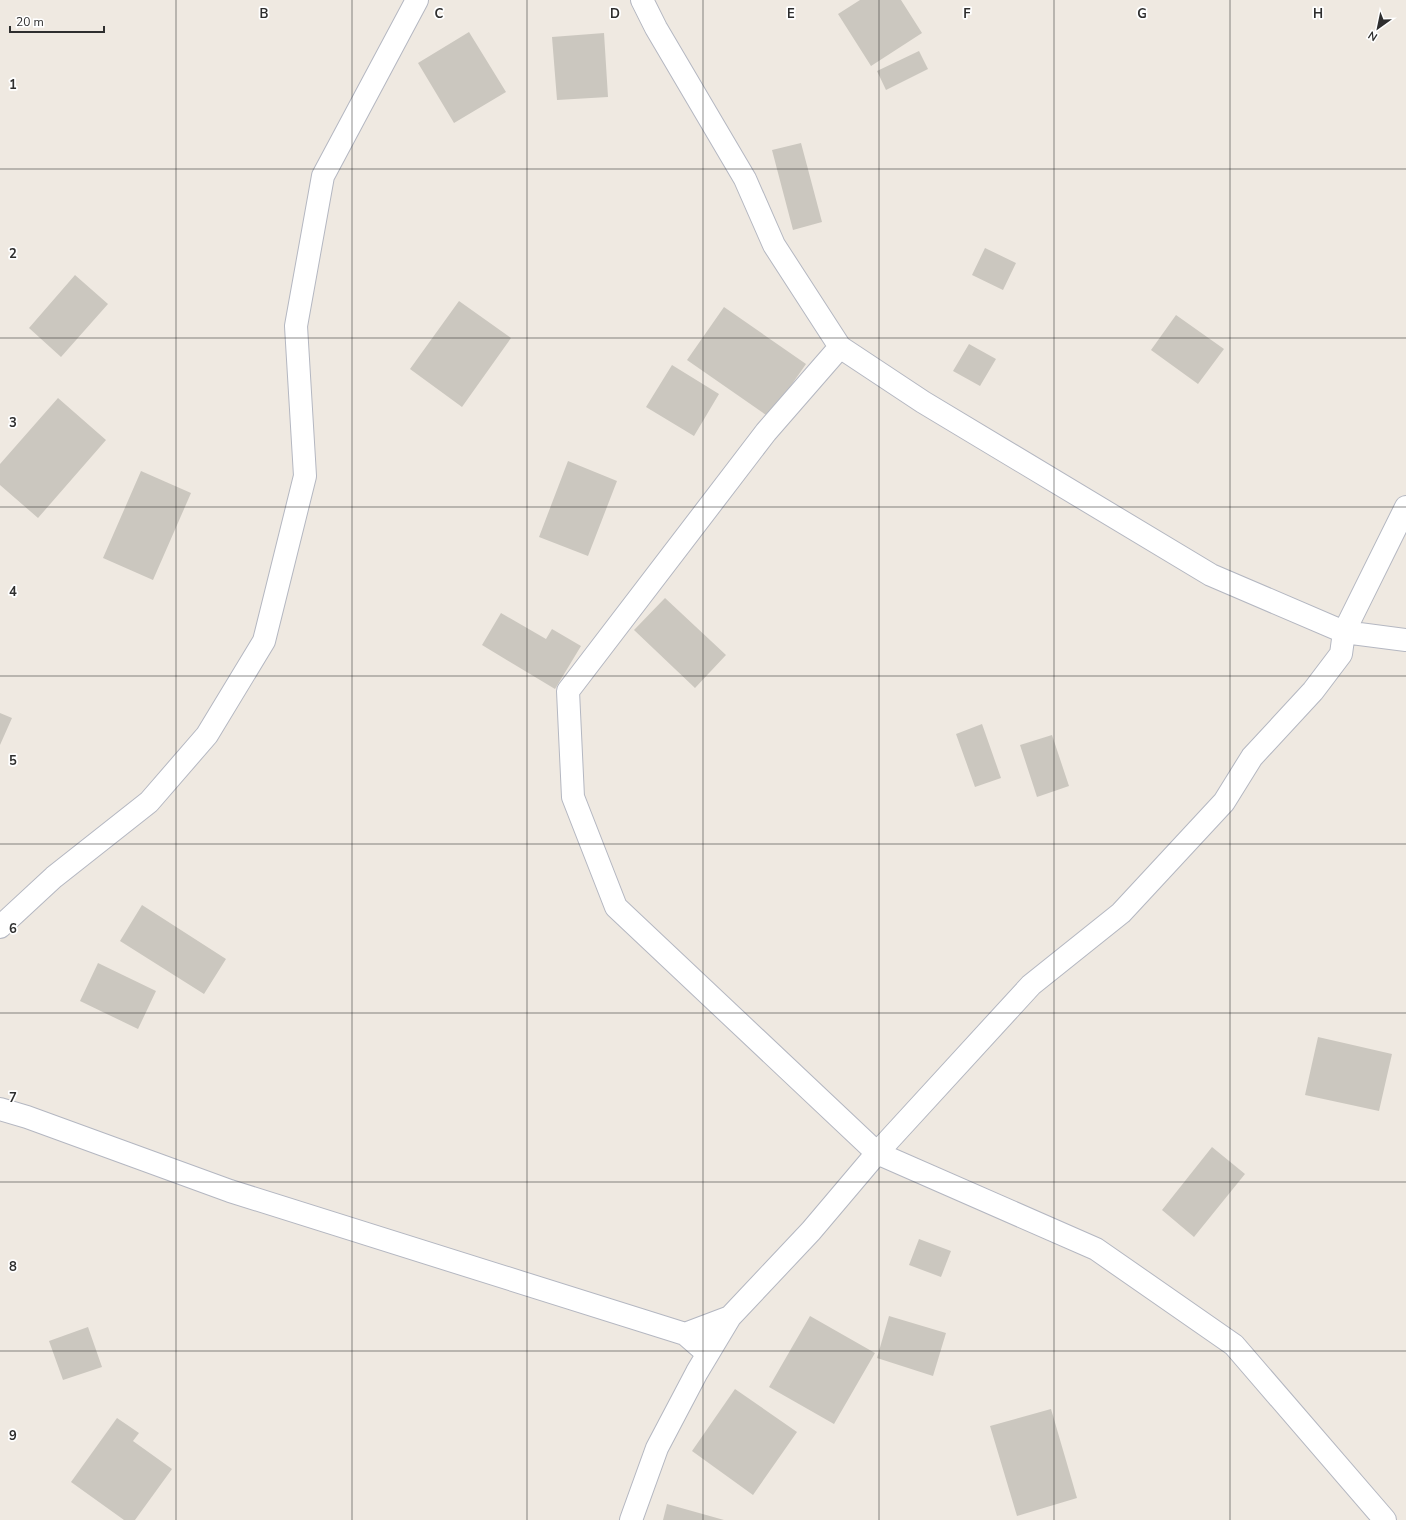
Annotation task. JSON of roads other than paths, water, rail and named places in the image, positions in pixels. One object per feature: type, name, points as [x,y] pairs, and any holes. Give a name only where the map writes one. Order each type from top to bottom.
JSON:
[{"type":"street","points":[[0,927],[54,877],[149,802],[207,735],[264,641],[305,476],[296,326],[322,176],[416,0]]},
{"type":"street","points":[[642,0],[656,28],[745,179],[774,245],[840,347],[923,402],[1211,575],[1344,632],[1406,640]]},
{"type":"street","points":[[840,347],[766,432],[568,691],[573,797],[616,907],[877,1153],[1096,1249],[1234,1345],[1385,1520]]},
{"type":"street","points":[[631,1520],[657,1448],[708,1354],[730,1317],[811,1230],[877,1153],[1031,985],[1121,913],[1224,802],[1252,757],[1313,691],[1341,654],[1344,632],[1406,507]]},
{"type":"street","points":[[0,1109],[27,1117],[230,1191],[685,1334],[708,1354]]},
{"type":"street","points":[[685,1334],[730,1317]]}]
